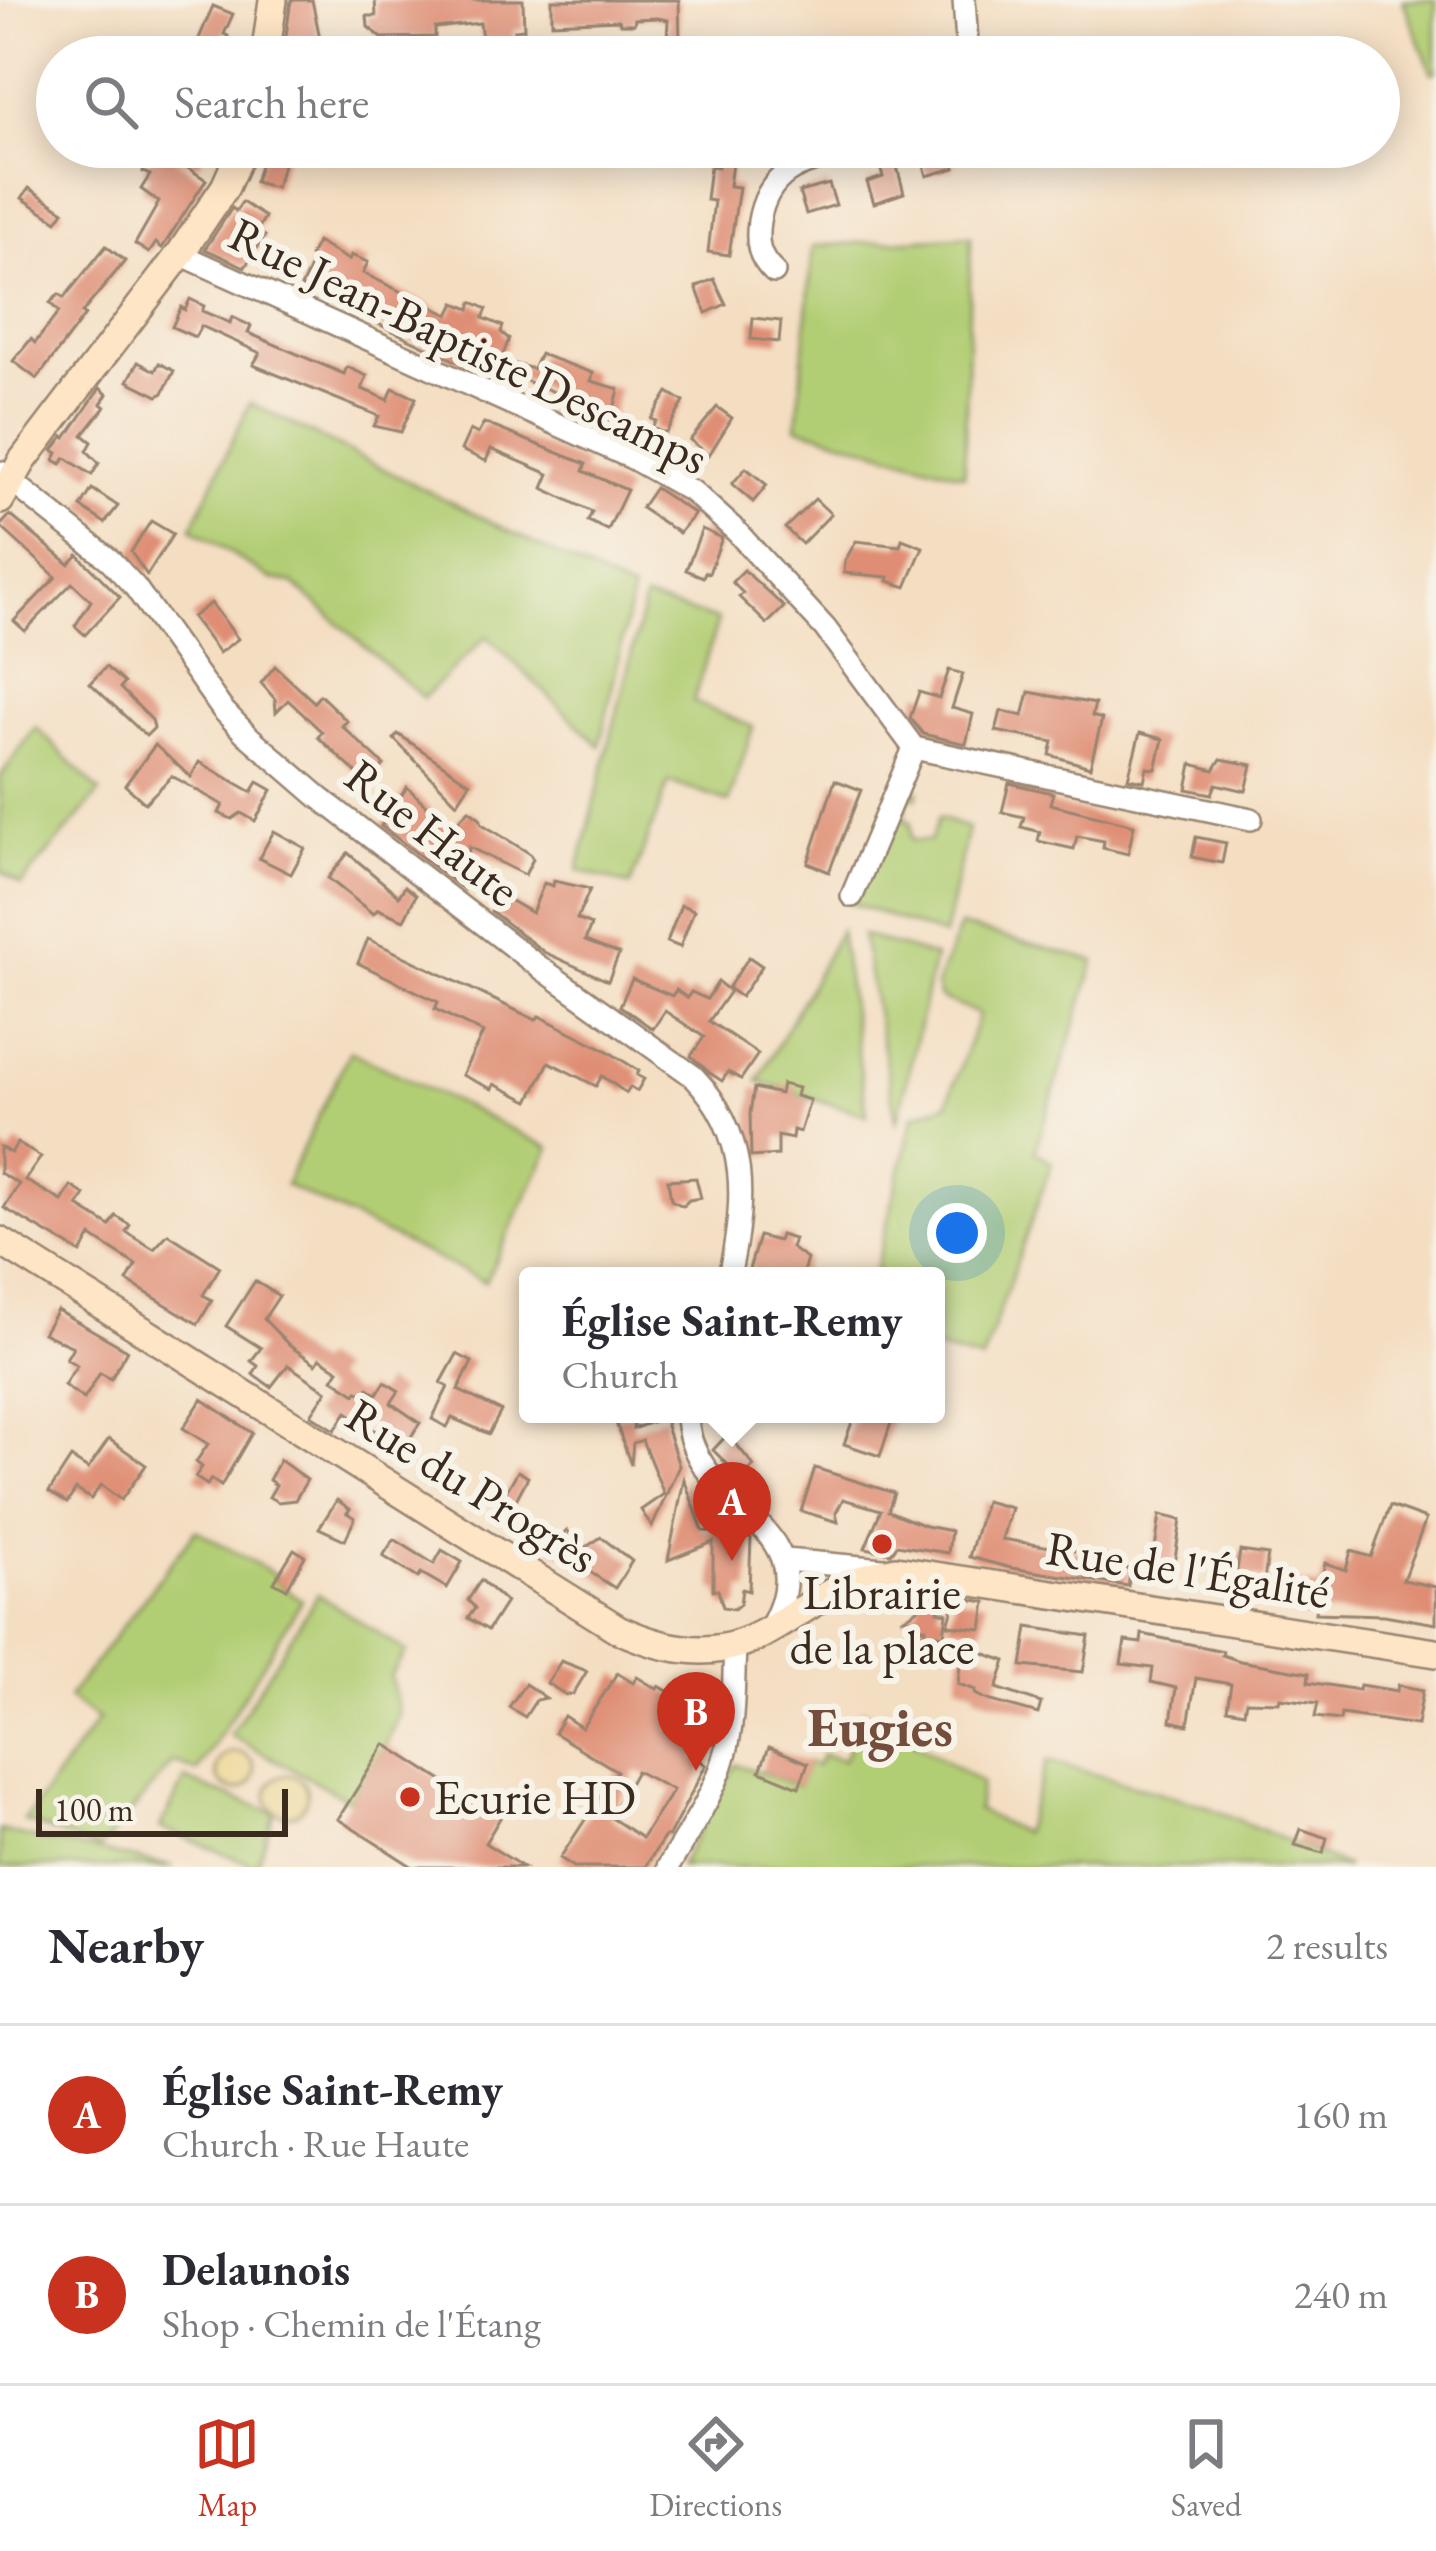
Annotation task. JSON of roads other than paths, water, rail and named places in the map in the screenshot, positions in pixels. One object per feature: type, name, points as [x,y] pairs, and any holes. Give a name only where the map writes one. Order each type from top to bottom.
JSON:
[{"type":"main road","points":[[268,36],[273,0]]},
{"type":"main road","points":[[4,484],[180,254],[234,168]]},
{"type":"main road","name":"Rue du Progrès","points":[[0,1241],[618,1629],[666,1646],[735,1647],[840,1590],[896,1570],[926,1573]]},
{"type":"main road","name":"Rue de l'Égalité","points":[[926,1573],[1436,1653]]},
{"type":"street","points":[[964,0],[967,36]]},
{"type":"street","points":[[774,272],[758,250],[757,235],[767,192],[776,178],[794,168]]},
{"type":"street","name":"Rue Jean-Baptiste Descamps","points":[[180,254],[634,459],[693,492],[802,600],[914,748]]},
{"type":"street","name":"Rue Haute","points":[[4,484],[115,565],[222,709],[247,735],[320,798],[538,966],[693,1076],[711,1095],[726,1119],[739,1174],[731,1267]]},
{"type":"street","points":[[852,896],[914,748],[1252,819]]},
{"type":"street","points":[[689,1423],[695,1452],[719,1485],[776,1543],[785,1560],[777,1617],[766,1634]]},
{"type":"street","points":[[785,1560],[896,1570]]},
{"type":"street","points":[[668,1867],[724,1762],[731,1727],[735,1647]]},
{"type":"place","name":"Librairie de la place","points":[[882,1544]]},
{"type":"place","name":"Église Saint-Remy","points":[[732,1561]]},
{"type":"place","name":"Delaunois","points":[[696,1771]]},
{"type":"place","name":"Ecurie HD","points":[[410,1797]]},
{"type":"district","name":"Eugies","points":[[880,1727]]}]
